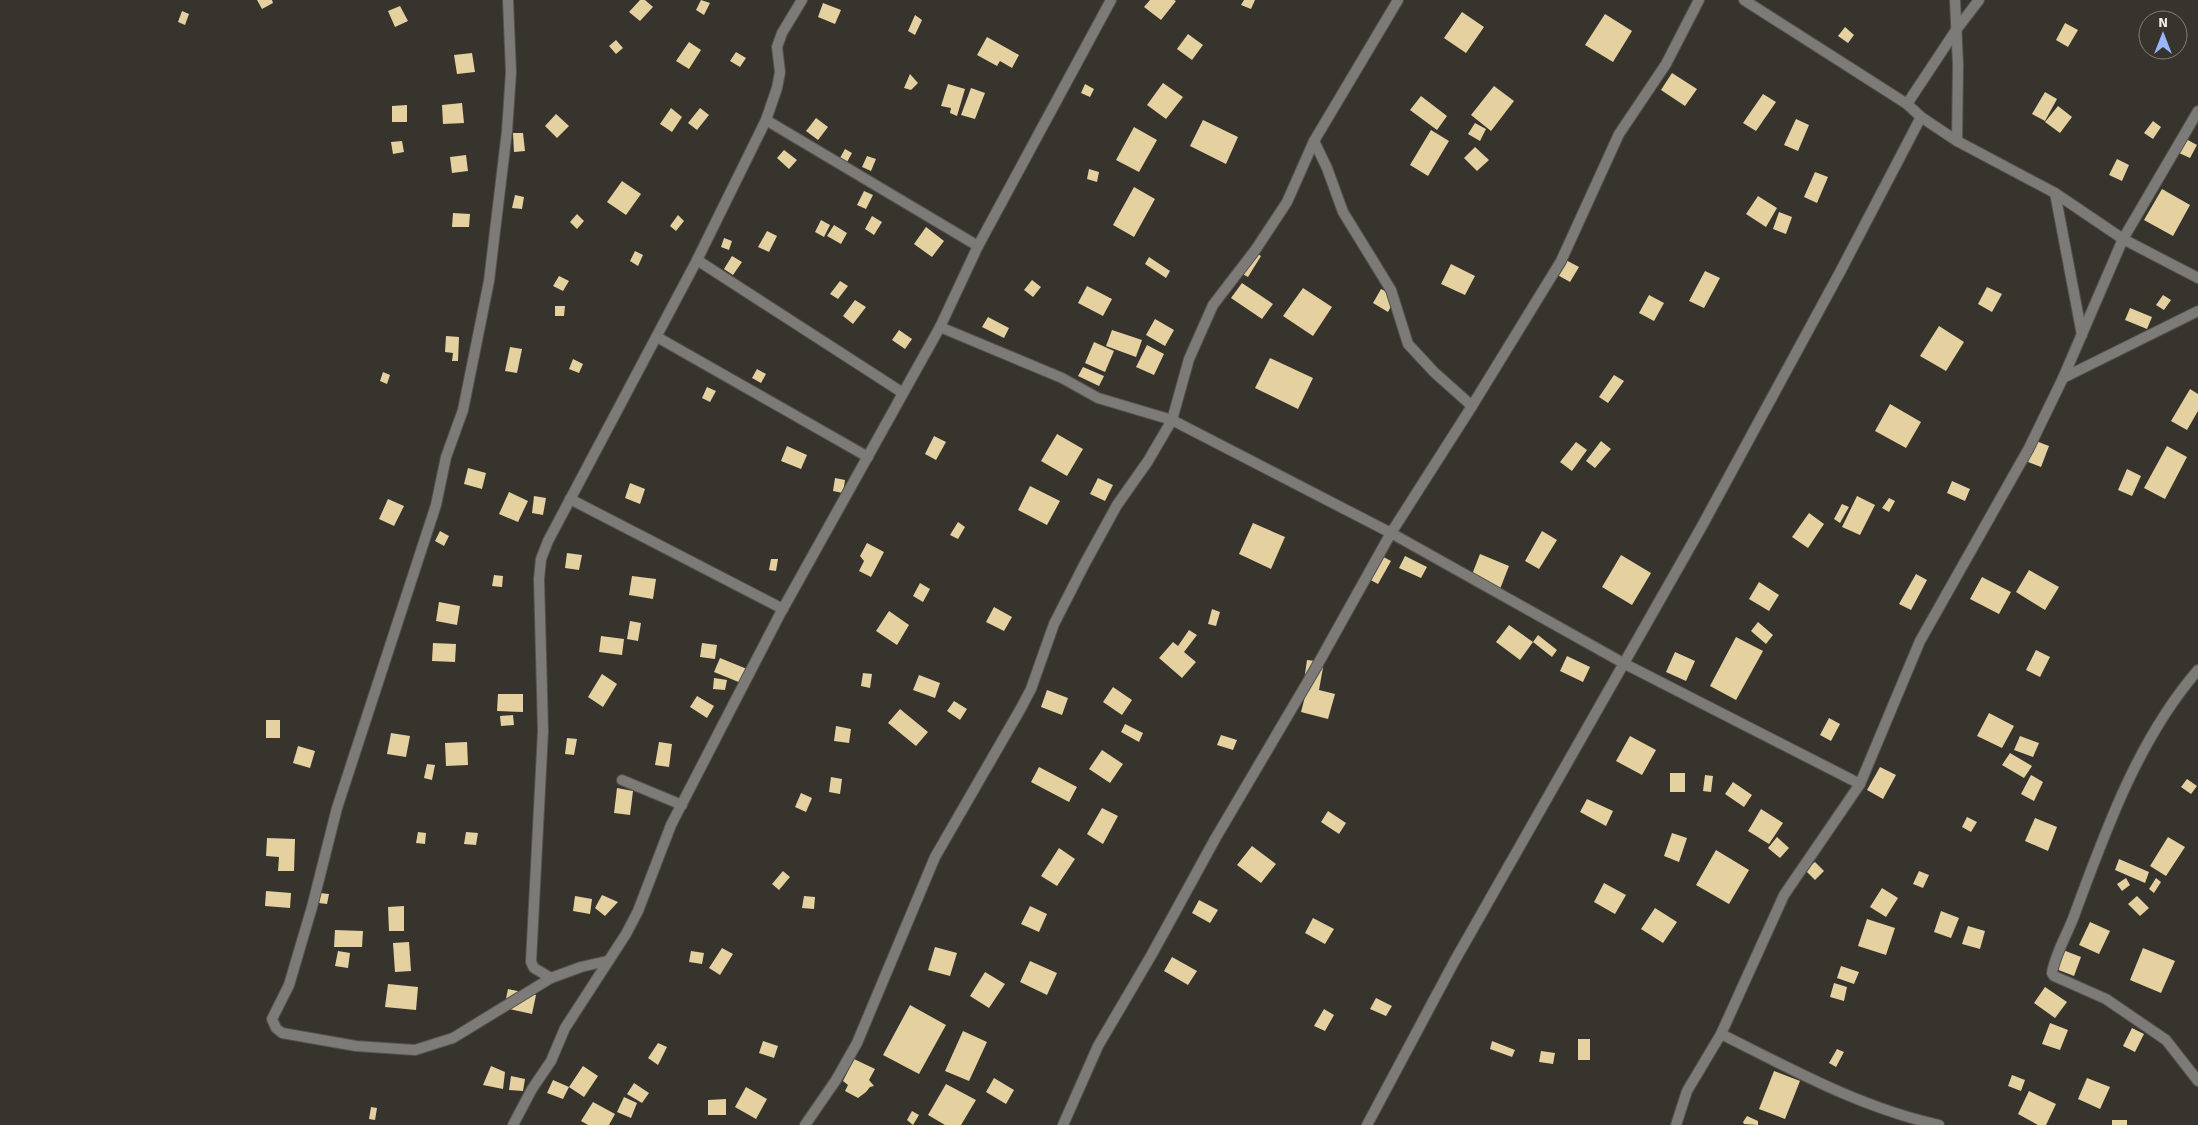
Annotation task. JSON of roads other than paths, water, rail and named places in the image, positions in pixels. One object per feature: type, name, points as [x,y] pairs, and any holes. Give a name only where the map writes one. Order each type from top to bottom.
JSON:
[{"type":"street","points":[[508,0],[512,72],[507,131],[489,281],[463,410],[450,444],[436,505],[337,808],[312,907],[289,985],[272,1019],[276,1028],[282,1033],[356,1046],[415,1050],[453,1038],[551,978],[581,967],[607,961]]},
{"type":"street","points":[[551,978],[534,968],[531,962],[543,731],[539,579],[541,559],[570,499],[697,260],[766,120],[777,88],[780,72],[777,47],[782,33],[802,0]]},
{"type":"street","points":[[513,1125],[532,1089],[551,1061],[565,1028],[626,934],[638,911],[671,825],[783,609],[940,327],[978,246],[1111,0]]},
{"type":"street","points":[[805,1125],[836,1080],[857,1043],[935,857],[1032,689],[1054,624],[1084,565],[1118,505],[1148,462],[1172,420],[1189,359],[1213,305],[1256,248],[1287,202],[1314,142],[1398,0]]},
{"type":"street","points":[[1064,1125],[1098,1046],[1152,954],[1215,839],[1314,671],[1391,533],[1561,262],[1619,134],[1666,64],[1699,0]]},
{"type":"street","points":[[1744,0],[1908,104],[1921,117],[1958,140],[2055,193],[2123,239],[2198,278]]},
{"type":"street","points":[[1955,0],[1958,65],[1958,140]]},
{"type":"street","points":[[1908,104],[1956,30],[1979,0]]},
{"type":"street","points":[[1676,1125],[1687,1091],[1721,1034],[1784,895],[1860,784],[1920,641],[2029,448],[2082,336],[2123,239],[2198,111]]},
{"type":"street","points":[[1367,1125],[1454,962],[1624,664],[1826,298],[1921,117]]},
{"type":"street","points":[[766,120],[978,246]]},
{"type":"street","points":[[1314,142],[1327,168],[1336,198],[1343,212],[1391,290],[1408,344],[1434,372],[1472,406]]},
{"type":"street","points":[[2055,193],[2082,336]]},
{"type":"street","points":[[697,260],[903,394]]},
{"type":"street","points":[[2063,378],[2198,311]]},
{"type":"street","points":[[940,327],[1062,378],[1098,398],[1172,420],[1391,533],[1624,664],[1860,784]]},
{"type":"street","points":[[656,337],[868,457]]},
{"type":"street","points":[[570,499],[783,609]]},
{"type":"street","points":[[2198,670],[2182,690],[2159,727],[2122,793],[2052,973],[2054,976],[2106,999],[2166,1040],[2198,1081]]},
{"type":"street","points":[[622,780],[682,805]]},
{"type":"street","points":[[1721,1034],[1851,1098],[1919,1121],[1939,1125]]}]
